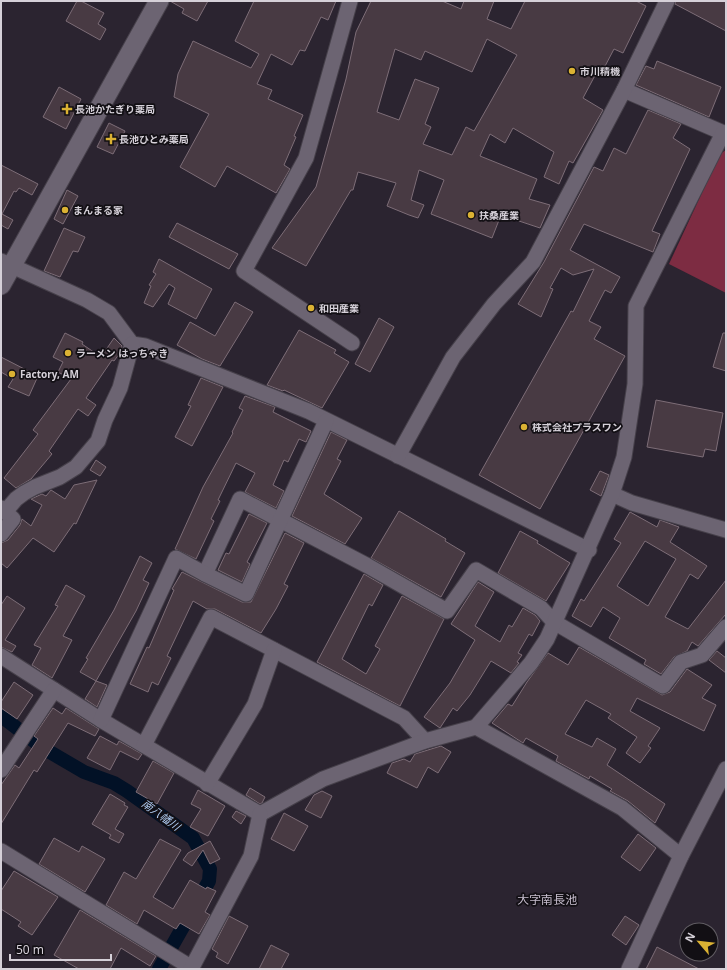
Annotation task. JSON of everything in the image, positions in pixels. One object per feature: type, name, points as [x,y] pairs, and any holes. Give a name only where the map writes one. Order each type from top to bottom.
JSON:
[{"type":"street","points":[[1,285],[6,263],[159,1]]},
{"type":"street","points":[[350,1],[306,158],[244,271],[352,343]]},
{"type":"street","points":[[398,456],[453,357],[494,304],[533,262],[624,90],[667,1]]},
{"type":"street","points":[[1,851],[192,968],[250,856],[260,814],[323,778],[425,741],[476,727],[531,663],[547,639],[589,550],[612,494],[624,457],[635,384],[636,306],[725,133],[624,90]]},
{"type":"street","points":[[6,263],[87,300],[110,313],[132,344],[146,346],[308,410],[326,421],[589,550]]},
{"type":"street","points":[[1,534],[13,519],[3,510],[24,493],[35,487],[60,478],[76,467],[98,440],[105,420],[120,388],[132,344]]},
{"type":"street","points":[[101,720],[176,558],[246,594],[326,421]]},
{"type":"street","points":[[612,494],[632,503],[726,530]]},
{"type":"street","points":[[205,574],[240,499],[281,519],[368,566],[447,612],[476,570],[541,608],[554,622],[663,686],[681,662],[702,655],[726,627]]},
{"type":"street","points":[[144,745],[211,617],[404,718],[425,741]]},
{"type":"street","points":[[207,784],[254,704],[274,650]]},
{"type":"street","points":[[1,656],[101,720],[260,814]]},
{"type":"street","points":[[1,770],[54,690]]},
{"type":"street","points":[[476,727],[622,808],[681,856]]},
{"type":"street","points":[[629,969],[681,856],[726,769]]},
{"type":"shaded area","points":[[726,150],[726,293],[669,264],[720,154]]},
{"type":"building","points":[[77,1],[81,1],[104,13],[98,24],[106,29],[100,40],[66,21]]},
{"type":"building","points":[[170,1],[208,1],[197,21],[182,13],[184,9]]},
{"type":"building","points":[[254,1],[336,1],[328,20],[321,17],[305,51],[300,50],[292,65],[271,54],[257,84],[272,90],[268,99],[303,115],[294,136],[296,137],[284,165],[290,169],[276,193],[227,166],[215,187],[180,167],[209,114],[174,97],[178,74],[193,41],[251,68],[259,54],[235,41]]},
{"type":"building","points":[[371,1],[442,1],[461,9],[464,1],[494,1],[487,19],[511,29],[525,1],[636,1],[646,6],[623,53],[614,49],[603,70],[599,68],[583,98],[603,110],[573,163],[569,161],[559,184],[544,177],[554,152],[513,128],[505,143],[490,134],[480,156],[537,179],[529,199],[550,205],[540,228],[501,215],[492,238],[431,214],[444,180],[419,170],[411,200],[424,205],[418,218],[387,206],[396,183],[358,172],[353,190],[351,190],[306,266],[272,248],[316,187],[346,79],[356,32]],"holes":[[[487,39],[517,55],[474,131],[466,127],[452,155],[423,144],[431,127],[425,124],[439,88],[415,79],[399,120],[377,112],[395,49],[421,60],[425,51],[472,72]]]},
{"type":"building","points":[[676,1],[726,1],[726,31],[675,4]]},
{"type":"building","points":[[657,61],[721,87],[709,117],[636,85],[646,66],[654,69]]},
{"type":"building","points":[[59,87],[81,99],[66,129],[43,117]]},
{"type":"building","points":[[648,110],[681,124],[673,138],[690,149],[652,231],[660,234],[653,252],[584,224],[570,250],[620,277],[611,293],[605,290],[589,321],[601,327],[594,339],[625,356],[540,509],[479,475],[571,311],[573,312],[594,269],[573,275],[561,268],[550,288],[553,289],[541,317],[518,304],[544,262],[594,167],[603,171],[614,148],[626,154]]},
{"type":"building","points":[[109,123],[125,131],[113,154],[97,147]]},
{"type":"building","points":[[1,165],[38,184],[32,195],[19,188],[16,192],[14,191],[2,214],[13,220],[8,229],[1,225]]},
{"type":"building","points":[[67,190],[78,196],[63,224],[54,219]]},
{"type":"building","points":[[177,223],[238,254],[229,269],[169,237]]},
{"type":"building","points":[[64,228],[85,237],[78,252],[73,251],[60,277],[44,271]]},
{"type":"building","points":[[159,259],[212,289],[196,319],[168,304],[175,288],[169,284],[153,307],[144,303],[151,286],[149,285],[156,274],[153,272]]},
{"type":"building","points":[[235,302],[253,312],[220,366],[202,359],[177,345],[190,322],[215,336]]},
{"type":"building","points":[[379,318],[394,327],[370,372],[355,364]]},
{"type":"building","points":[[299,330],[336,350],[334,353],[349,362],[322,408],[284,390],[283,391],[267,385]]},
{"type":"building","points":[[65,333],[83,342],[82,344],[101,357],[114,338],[122,346],[120,353],[114,361],[112,360],[86,398],[96,405],[88,416],[78,409],[49,451],[52,454],[31,479],[16,488],[4,478],[38,434],[33,430],[71,379],[58,372],[63,362],[53,357]]},
{"type":"building","points":[[723,333],[726,333],[726,371],[713,367]]},
{"type":"building","points":[[1,357],[38,376],[29,396],[8,387],[13,379],[1,372]]},
{"type":"building","points":[[201,378],[223,387],[192,446],[175,437],[191,406],[188,405]]},
{"type":"building","points":[[245,396],[275,407],[273,412],[311,431],[306,442],[299,439],[288,462],[284,460],[273,485],[284,491],[276,508],[245,492],[255,473],[236,463],[218,500],[220,501],[211,519],[214,521],[196,559],[175,549],[203,487],[233,433],[232,432],[243,410],[239,408]]},
{"type":"building","points":[[656,400],[723,413],[716,451],[705,449],[703,457],[647,447]]},
{"type":"building","points":[[331,432],[347,440],[337,459],[341,461],[324,494],[362,518],[345,544],[292,516]]},
{"type":"building","points":[[96,460],[106,467],[100,476],[90,470]]},
{"type":"building","points":[[600,471],[609,475],[601,496],[590,490]]},
{"type":"building","points":[[97,480],[76,524],[74,523],[54,552],[33,538],[7,568],[1,563],[1,543],[8,540],[20,525],[22,519],[31,526],[42,505],[31,499],[42,494],[46,496],[51,490],[65,499],[74,485]]},
{"type":"building","points":[[399,511],[446,539],[445,541],[465,553],[441,597],[371,558]]},
{"type":"building","points":[[630,512],[657,527],[660,520],[679,527],[670,542],[707,566],[698,579],[690,574],[665,617],[688,629],[726,580],[726,614],[698,646],[692,642],[687,651],[674,657],[661,674],[644,664],[646,660],[609,638],[620,618],[603,607],[591,627],[572,616],[581,599],[584,601],[621,543],[614,539]],"holes":[[[645,541],[676,559],[648,606],[617,586]]]},
{"type":"building","points":[[249,514],[267,523],[247,562],[250,564],[242,582],[218,570],[226,553],[229,554]]},
{"type":"building","points":[[520,531],[538,541],[537,543],[570,563],[546,601],[498,573]]},
{"type":"building","points":[[285,533],[304,543],[284,584],[288,586],[261,633],[215,609],[207,609],[193,601],[167,656],[171,658],[158,685],[152,682],[148,692],[130,684],[147,647],[149,648],[174,590],[172,589],[182,572],[242,602],[251,602]]},
{"type":"building","points":[[140,556],[152,563],[143,580],[149,583],[136,611],[96,681],[80,672],[88,659],[86,658],[114,610]]},
{"type":"building","points":[[364,574],[383,585],[372,606],[369,604],[342,659],[366,674],[380,649],[375,646],[402,596],[444,619],[400,706],[317,662]]},
{"type":"building","points":[[478,582],[494,592],[475,626],[500,642],[509,625],[512,627],[523,608],[535,615],[540,621],[532,636],[529,634],[518,653],[522,655],[517,662],[519,663],[511,673],[491,661],[470,695],[457,711],[453,708],[440,728],[424,717],[450,683],[475,640],[451,624]]},
{"type":"building","points":[[66,585],[85,596],[63,636],[72,640],[52,678],[32,665],[41,648],[34,645],[58,606],[55,605]]},
{"type":"building","points":[[7,596],[25,608],[5,640],[16,646],[12,652],[1,647],[1,605]]},
{"type":"building","points":[[579,647],[662,695],[670,692],[687,669],[712,685],[702,698],[716,705],[704,731],[637,698],[630,711],[660,728],[648,746],[651,748],[640,763],[626,753],[637,737],[608,718],[611,714],[586,700],[565,734],[592,747],[597,738],[616,749],[607,765],[665,804],[655,823],[628,801],[610,791],[612,789],[590,776],[589,779],[556,761],[558,756],[526,738],[523,743],[492,723],[508,704],[512,706],[548,653],[568,665]]},
{"type":"building","points":[[717,651],[726,658],[726,673],[709,660]]},
{"type":"building","points":[[96,681],[107,685],[97,707],[85,699]]},
{"type":"building","points":[[14,682],[33,695],[17,719],[1,708],[1,702]]},
{"type":"building","points":[[53,708],[62,714],[66,708],[99,729],[95,736],[68,723],[37,772],[34,770],[1,824],[1,785],[15,765],[19,768],[38,739],[34,736]]},
{"type":"building","points":[[100,736],[117,745],[119,741],[142,754],[138,760],[120,751],[110,770],[87,758]]},
{"type":"building","points":[[441,746],[451,752],[438,773],[428,767],[417,788],[387,773],[392,763],[404,759],[410,762],[415,754]]},
{"type":"building","points":[[153,761],[174,773],[157,804],[136,792]]},
{"type":"building","points":[[250,788],[265,797],[262,803],[260,804],[246,795]]},
{"type":"building","points":[[198,790],[225,806],[208,836],[190,827],[201,809],[191,804]]},
{"type":"building","points":[[322,791],[332,796],[321,818],[305,810],[314,795]]},
{"type":"building","points":[[110,794],[125,803],[124,805],[128,807],[115,829],[124,834],[119,843],[109,838],[111,835],[92,824]]},
{"type":"building","points":[[236,811],[246,816],[241,824],[232,817]]},
{"type":"building","points":[[284,813],[308,826],[294,851],[271,839]]},
{"type":"building","points":[[638,834],[656,848],[640,871],[621,857]]},
{"type":"building","points":[[54,838],[79,852],[82,846],[105,859],[85,892],[39,864]]},
{"type":"building","points":[[160,839],[181,850],[153,897],[173,909],[190,880],[206,889],[207,887],[216,891],[205,912],[210,915],[199,934],[180,923],[176,929],[144,910],[137,924],[106,905],[124,872],[136,879]]},
{"type":"building","points":[[210,841],[220,859],[210,864],[203,850],[192,866],[183,860],[188,853]]},
{"type":"building","points":[[14,871],[58,897],[32,935],[18,926],[21,922],[1,909],[1,891]]},
{"type":"building","points":[[80,910],[156,956],[150,966],[121,948],[110,969],[79,969],[54,955]]},
{"type":"building","points":[[229,916],[248,926],[228,964],[216,957],[218,953],[212,949]]},
{"type":"building","points":[[625,916],[639,925],[626,945],[612,935]]},
{"type":"building","points":[[271,945],[289,954],[281,969],[259,969]]},
{"type":"building","points":[[657,947],[679,959],[679,962],[686,962],[699,969],[646,969]]},
{"type":"waterway","name":"南八幡川","points":[[1,716],[43,748],[84,772],[114,783],[193,838],[210,869],[209,881],[159,969]]},
{"type":"place","name":"市川精機","points":[[572,71]]},
{"type":"place","name":"長池かたぎり薬局","points":[[67,109]]},
{"type":"place","name":"長池ひとみ薬局","points":[[111,139]]},
{"type":"place","name":"まんまる家","points":[[65,210]]},
{"type":"place","name":"扶桑産業","points":[[471,215]]},
{"type":"place","name":"和田産業","points":[[311,308]]},
{"type":"place","name":"ラーメン はっちゃき","points":[[68,353]]},
{"type":"place","name":"Factory, AM","points":[[12,374]]},
{"type":"place","name":"株式会社プラスワン","points":[[524,427]]},
{"type":"district","name":"大字南長池","points":[[547,900]]}]
